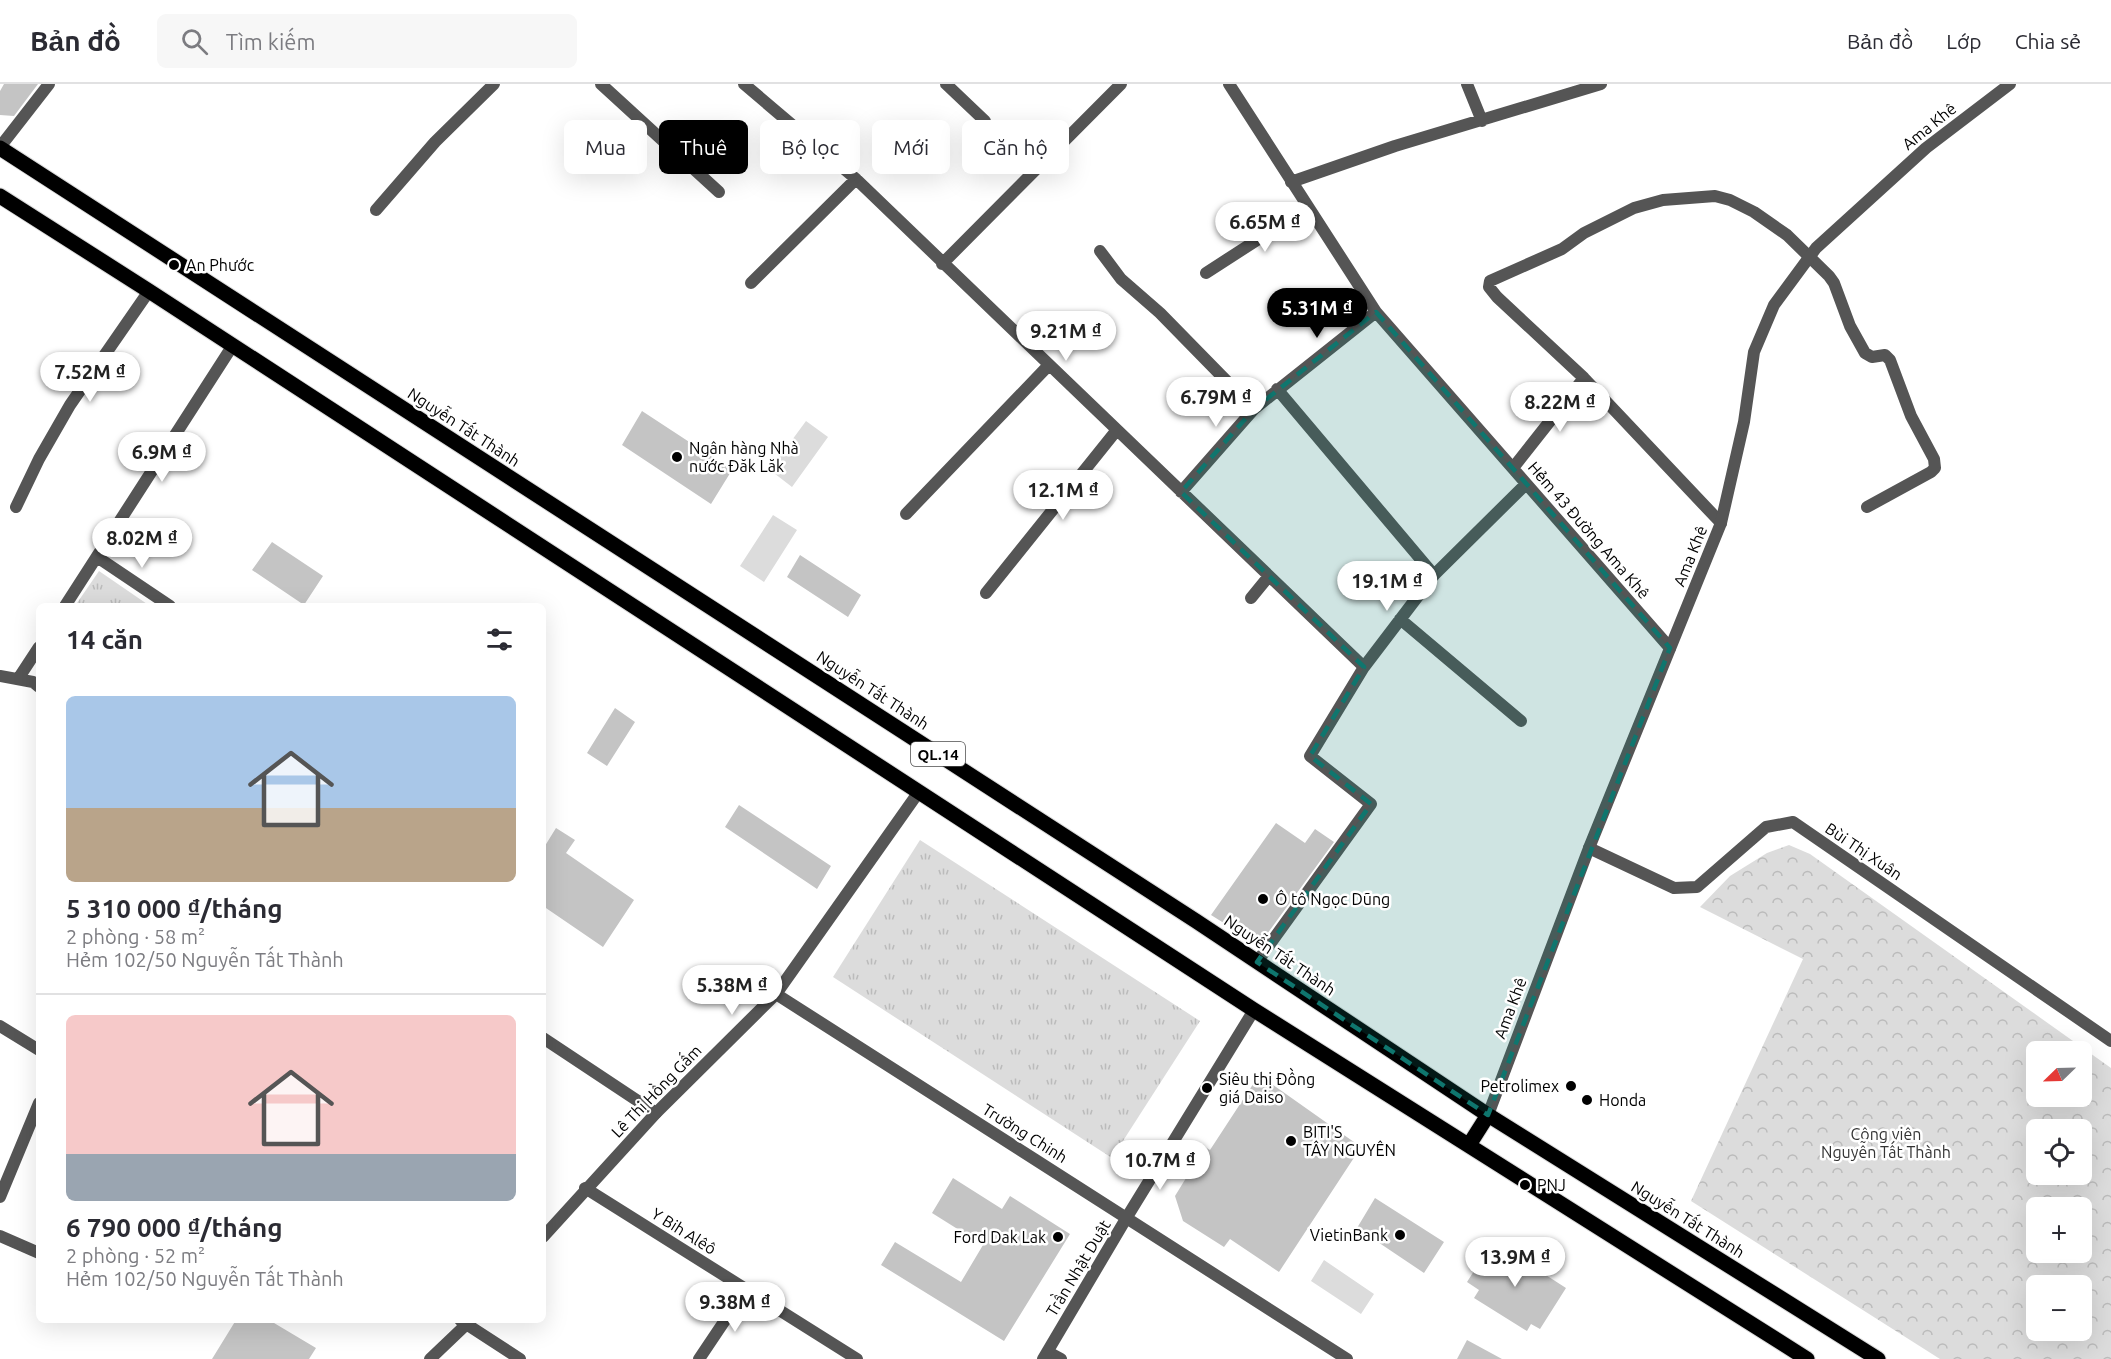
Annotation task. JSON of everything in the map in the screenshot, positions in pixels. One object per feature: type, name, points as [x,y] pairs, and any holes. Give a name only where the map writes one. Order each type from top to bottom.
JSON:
[{"type":"main road","name":"Nguyễn Tất Thành","points":[[0,147],[1257,962],[1488,1115],[1878,1359]]},
{"type":"main road","name":"QL.14","points":[[0,196],[1254,1010],[1808,1359]]},
{"type":"main road","points":[[1469,1145],[1488,1115]]},
{"type":"street","points":[[0,147],[49,84]]},
{"type":"street","points":[[376,210],[435,142],[494,84]]},
{"type":"street","points":[[602,84],[719,192]]},
{"type":"street","points":[[744,84],[856,179],[1048,366],[1364,667]]},
{"type":"street","points":[[946,84],[984,120]]},
{"type":"street","points":[[942,264],[1121,84]]},
{"type":"street","name":"Hẻm 43 Đường Ama Khê","points":[[1229,84],[1376,312],[1671,648]]},
{"type":"street","points":[[1467,84],[1482,121]]},
{"type":"street","points":[[1291,182],[1395,146],[1601,84]]},
{"type":"street","name":"Ama Khê","points":[[1488,1115],[1589,848],[1721,523],[1744,422],[1754,352],[1773,305],[1816,248],[1926,148],[2010,84]]},
{"type":"street","points":[[751,283],[856,179]]},
{"type":"street","points":[[1721,523],[1584,378],[1497,297],[1489,287],[1490,281],[1562,249],[1584,233],[1634,208],[1663,200],[1715,196],[1730,200],[1754,212],[1779,229],[1834,283],[1850,326],[1865,353],[1872,357],[1885,355],[1890,360],[1911,416],[1935,464],[1931,472],[1867,507]]},
{"type":"street","points":[[1206,273],[1308,207]]},
{"type":"street","points":[[1100,251],[1120,279],[1160,313],[1254,409]]},
{"type":"street","points":[[15,507],[70,405],[149,291]]},
{"type":"street","points":[[1181,492],[1254,409],[1376,312]]},
{"type":"street","points":[[67,603],[232,345]]},
{"type":"street","points":[[906,514],[1048,366]]},
{"type":"street","points":[[1513,468],[1584,378]]},
{"type":"street","points":[[1277,389],[1434,575]]},
{"type":"street","points":[[986,593],[1116,431]]},
{"type":"street","points":[[1257,962],[1371,804],[1310,756],[1364,667],[1434,575],[1526,484]]},
{"type":"street","points":[[97,557],[166,603]]},
{"type":"street","points":[[1251,598],[1269,576]]},
{"type":"street","points":[[1400,619],[1521,721]]},
{"type":"street","points":[[18,679],[36,652]]},
{"type":"street","points":[[0,676],[36,684]]},
{"type":"street","name":"Lê Thị Hồng Gấm","points":[[546,1234],[585,1188],[656,1113],[776,994],[918,793]]},
{"type":"street","name":"Bùi Thị Xuân","points":[[1589,848],[1674,888],[1697,887],[1766,827],[1793,822],[2111,1041]]},
{"type":"street","name":"Trường Chinh","points":[[776,994],[1347,1359]]},
{"type":"street","name":"Trần Nhật Duật","points":[[1045,1355],[1254,1010]]},
{"type":"street","points":[[0,1026],[36,1048]]},
{"type":"street","points":[[546,1040],[656,1113]]},
{"type":"street","points":[[0,1197],[36,1110]]},
{"type":"street","name":"Y Bih Alêô","points":[[585,1188],[857,1359]]},
{"type":"street","points":[[0,1236],[36,1252]]},
{"type":"street","points":[[699,1359],[746,1289]]},
{"type":"street","points":[[429,1359],[465,1323]]},
{"type":"street","points":[[467,1323],[520,1359]]},
{"type":"street","points":[[1045,1355],[1061,1359]]},
{"type":"highlighted area","points":[[1376,312],[1670,648],[1488,1115],[1257,962],[1371,804],[1310,756],[1364,667],[1181,492],[1254,409]]},
{"type":"green space","points":[[806,421],[828,437],[792,487],[770,470]]},
{"type":"green space","points":[[773,515],[797,530],[764,582],[740,566]]},
{"type":"green space","points":[[99,571],[146,603],[77,603]]},
{"type":"green space","points":[[920,840],[1200,1021],[1112,1158],[833,977]]},
{"type":"green space","name":"Công viên Nguyễn Tất Thành","points":[[1789,845],[1810,854],[2073,1041],[2026,1041],[2026,1107],[2092,1107],[2092,1054],[2111,1068],[2111,1359],[1940,1359],[1691,1201],[1803,959],[1700,907],[1730,876],[1767,853]]},
{"type":"green space","points":[[1324,1260],[1374,1294],[1361,1314],[1311,1281]]},
{"type":"building","points":[[4,84],[38,84],[14,116],[0,115],[0,91]]},
{"type":"building","name":"Ngân hàng Nhà nước Đăk Lăk","points":[[642,411],[732,470],[711,504],[622,445]]},
{"type":"building","points":[[272,542],[323,576],[305,603],[301,603],[252,570]]},
{"type":"building","points":[[800,555],[861,595],[848,617],[787,577]]},
{"type":"building","points":[[615,708],[635,722],[607,766],[587,753]]},
{"type":"building","points":[[739,805],[831,866],[817,889],[725,827]]},
{"type":"building","name":"Ô tô Ngọc Dũng","points":[[1276,823],[1305,843],[1315,829],[1334,842],[1259,945],[1211,915]]},
{"type":"building","points":[[556,828],[575,840],[566,853],[634,900],[603,947],[546,908],[546,844]]},
{"type":"building","points":[[1259,1075],[1361,1147],[1279,1272],[1230,1239],[1224,1247],[1183,1221],[1175,1196],[1205,1147],[1210,1150]]},
{"type":"building","points":[[953,1178],[1002,1209],[1010,1196],[1070,1234],[1004,1341],[881,1265],[895,1242],[961,1282],[983,1245],[932,1213]]},
{"type":"building","name":"VietinBank","points":[[1375,1198],[1444,1242],[1424,1273],[1357,1228]]},
{"type":"building","points":[[1493,1241],[1566,1288],[1540,1329],[1531,1324],[1527,1331],[1474,1298],[1479,1290],[1467,1282]]},
{"type":"building","points":[[234,1323],[274,1323],[316,1348],[309,1359],[212,1359]]},
{"type":"building","points":[[1467,1340],[1502,1359],[1457,1359]]},
{"type":"place","name":"An Phước","points":[[174,265]]},
{"type":"place","name":"Ngân hàng Nhà nước Đăk Lăk","points":[[677,457]]},
{"type":"place","name":"Ô tô Ngọc Dũng","points":[[1263,899]]},
{"type":"place","name":"Petrolimex","points":[[1571,1086]]},
{"type":"place","name":"Siêu thị Đồng giá Daiso","points":[[1207,1088]]},
{"type":"place","name":"Honda","points":[[1587,1100]]},
{"type":"place","name":"BITI'S TÂY NGUYÊN","points":[[1291,1141]]},
{"type":"place","name":"PNJ","points":[[1525,1185]]},
{"type":"place","name":"VietinBank","points":[[1400,1235]]},
{"type":"place","name":"Ford Dak Lak","points":[[1058,1237]]}]
